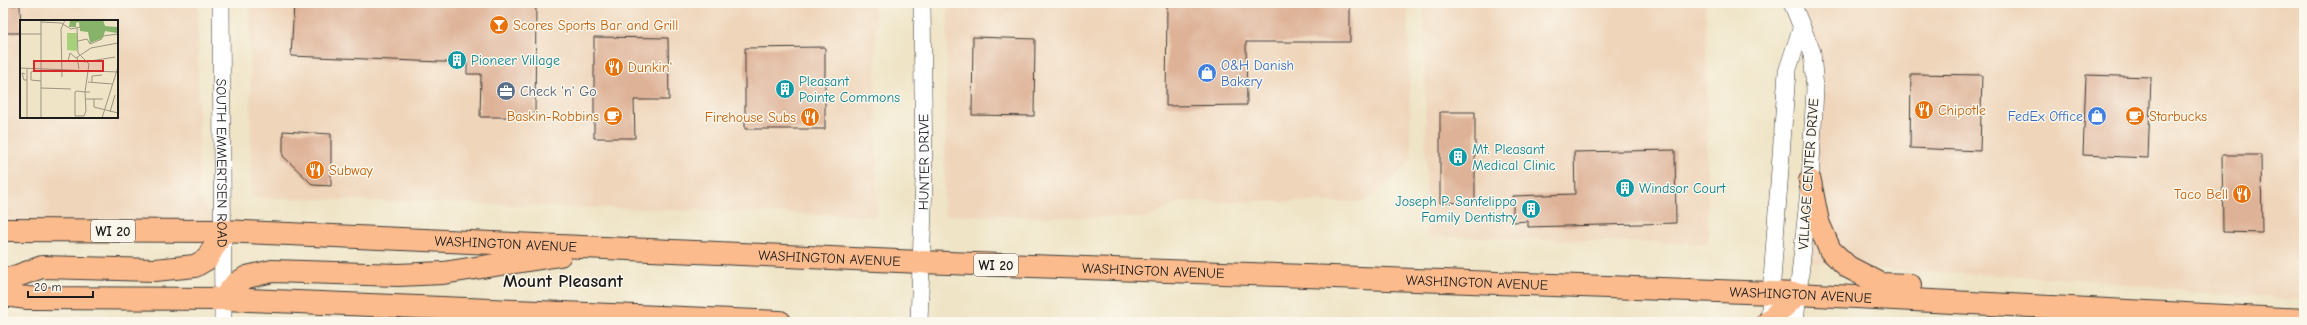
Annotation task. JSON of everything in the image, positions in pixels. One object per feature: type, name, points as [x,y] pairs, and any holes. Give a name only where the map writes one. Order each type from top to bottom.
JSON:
[{"type":"main road","points":[[1810,181],[1818,222],[1830,250],[1848,267],[1881,284],[2091,294],[2119,310]]},
{"type":"main road","name":"WASHINGTON AVENUE","points":[[3,230],[223,231],[921,262],[1797,294],[2304,320]]},
{"type":"main road","points":[[3,281],[42,267],[155,270],[195,266],[207,259],[215,248],[223,231]]},
{"type":"main road","points":[[223,299],[235,284],[247,277],[272,271],[398,275],[443,273],[599,248]]},
{"type":"main road","points":[[1768,322],[1797,294]]},
{"type":"main road","points":[[3,295],[28,298],[223,299],[780,322]]},
{"type":"main road","points":[[2064,322],[2119,310]]},
{"type":"street","name":"SOUTH EMMERTSEN ROAD","points":[[221,3],[223,322]]},
{"type":"street","name":"HUNTER DRIVE","points":[[920,322],[924,181],[922,3]]},
{"type":"street","name":"VILLAGE CENTER DRIVE","points":[[1792,3],[1801,29],[1812,52],[1815,89],[1810,181],[1795,322]]},
{"type":"street","name":"VILLAGE CENTER DRIVE","points":[[1768,322],[1787,72],[1801,29]]},
{"type":"shaded area","points":[[3,3],[198,3],[199,199],[223,231],[3,230]]},
{"type":"shaded area","points":[[250,3],[875,3],[877,216],[251,197]]},
{"type":"shaded area","points":[[948,3],[1408,3],[1411,160],[1384,189],[1362,202],[1182,201],[1147,218],[944,215]]},
{"type":"shaded area","points":[[1424,3],[1706,3],[1708,244],[1427,236]]},
{"type":"shaded area","points":[[1792,3],[2304,3],[2304,300],[2192,292],[2096,280],[1890,270],[1801,261],[1815,89]]},
{"type":"building","name":"Pioneer Village","points":[[294,3],[536,3],[535,117],[480,117],[481,74],[467,74],[467,63],[291,56]]},
{"type":"building","name":"O&H Danish Bakery","points":[[1167,3],[1350,3],[1350,42],[1246,42],[1247,105],[1166,106]]},
{"type":"building","points":[[3,5],[20,5],[20,33],[3,33]]},
{"type":"building","points":[[594,37],[668,38],[669,100],[634,100],[635,138],[594,138]]},
{"type":"building","points":[[973,37],[1035,39],[1034,116],[972,115]]},
{"type":"building","name":"Pleasant Pointe Commons","points":[[825,47],[825,129],[745,129],[745,48]]},
{"type":"building","points":[[1911,74],[1982,75],[1980,151],[1910,148]]},
{"type":"building","points":[[2086,75],[2151,77],[2148,158],[2083,155]]},
{"type":"building","name":"Mt. Pleasant Medical Clinic","points":[[1440,112],[1475,112],[1475,202],[1440,203]]},
{"type":"building","name":"Subway","points":[[283,131],[331,134],[331,186],[313,185],[283,156]]},
{"type":"building","name":"Windsor Court","points":[[1675,150],[1676,223],[1528,227],[1528,221],[1513,222],[1513,196],[1575,194],[1574,152]]},
{"type":"building","name":"Taco Bell","points":[[2222,155],[2261,155],[2262,233],[2223,232]]},
{"type":"place","name":"Scores Sports Bar and Grill","points":[[499,25]]},
{"type":"place","name":"Pioneer Village","points":[[457,60]]},
{"type":"place","name":"Dunkin'","points":[[614,67]]},
{"type":"place","name":"O&H Danish Bakery","points":[[1207,73]]},
{"type":"place","name":"Pleasant Pointe Commons","points":[[785,89]]},
{"type":"place","name":"Check 'n' Go","points":[[506,91]]},
{"type":"place","name":"Chipotle","points":[[1924,110]]},
{"type":"place","name":"Baskin-Robbins","points":[[613,116]]},
{"type":"place","name":"FedEx Office","points":[[2097,116]]},
{"type":"place","name":"Starbucks","points":[[2135,116]]},
{"type":"place","name":"Firehouse Subs","points":[[810,117]]},
{"type":"place","name":"Mt. Pleasant Medical Clinic","points":[[1458,157]]},
{"type":"place","name":"Subway","points":[[315,170]]},
{"type":"place","name":"Windsor Court","points":[[1625,188]]},
{"type":"place","name":"Taco Bell","points":[[2242,194]]},
{"type":"place","name":"Joseph P. Sanfelippo Family Dentistry","points":[[1531,209]]},
{"type":"district","name":"Mount Pleasant","points":[[563,281]]}]
